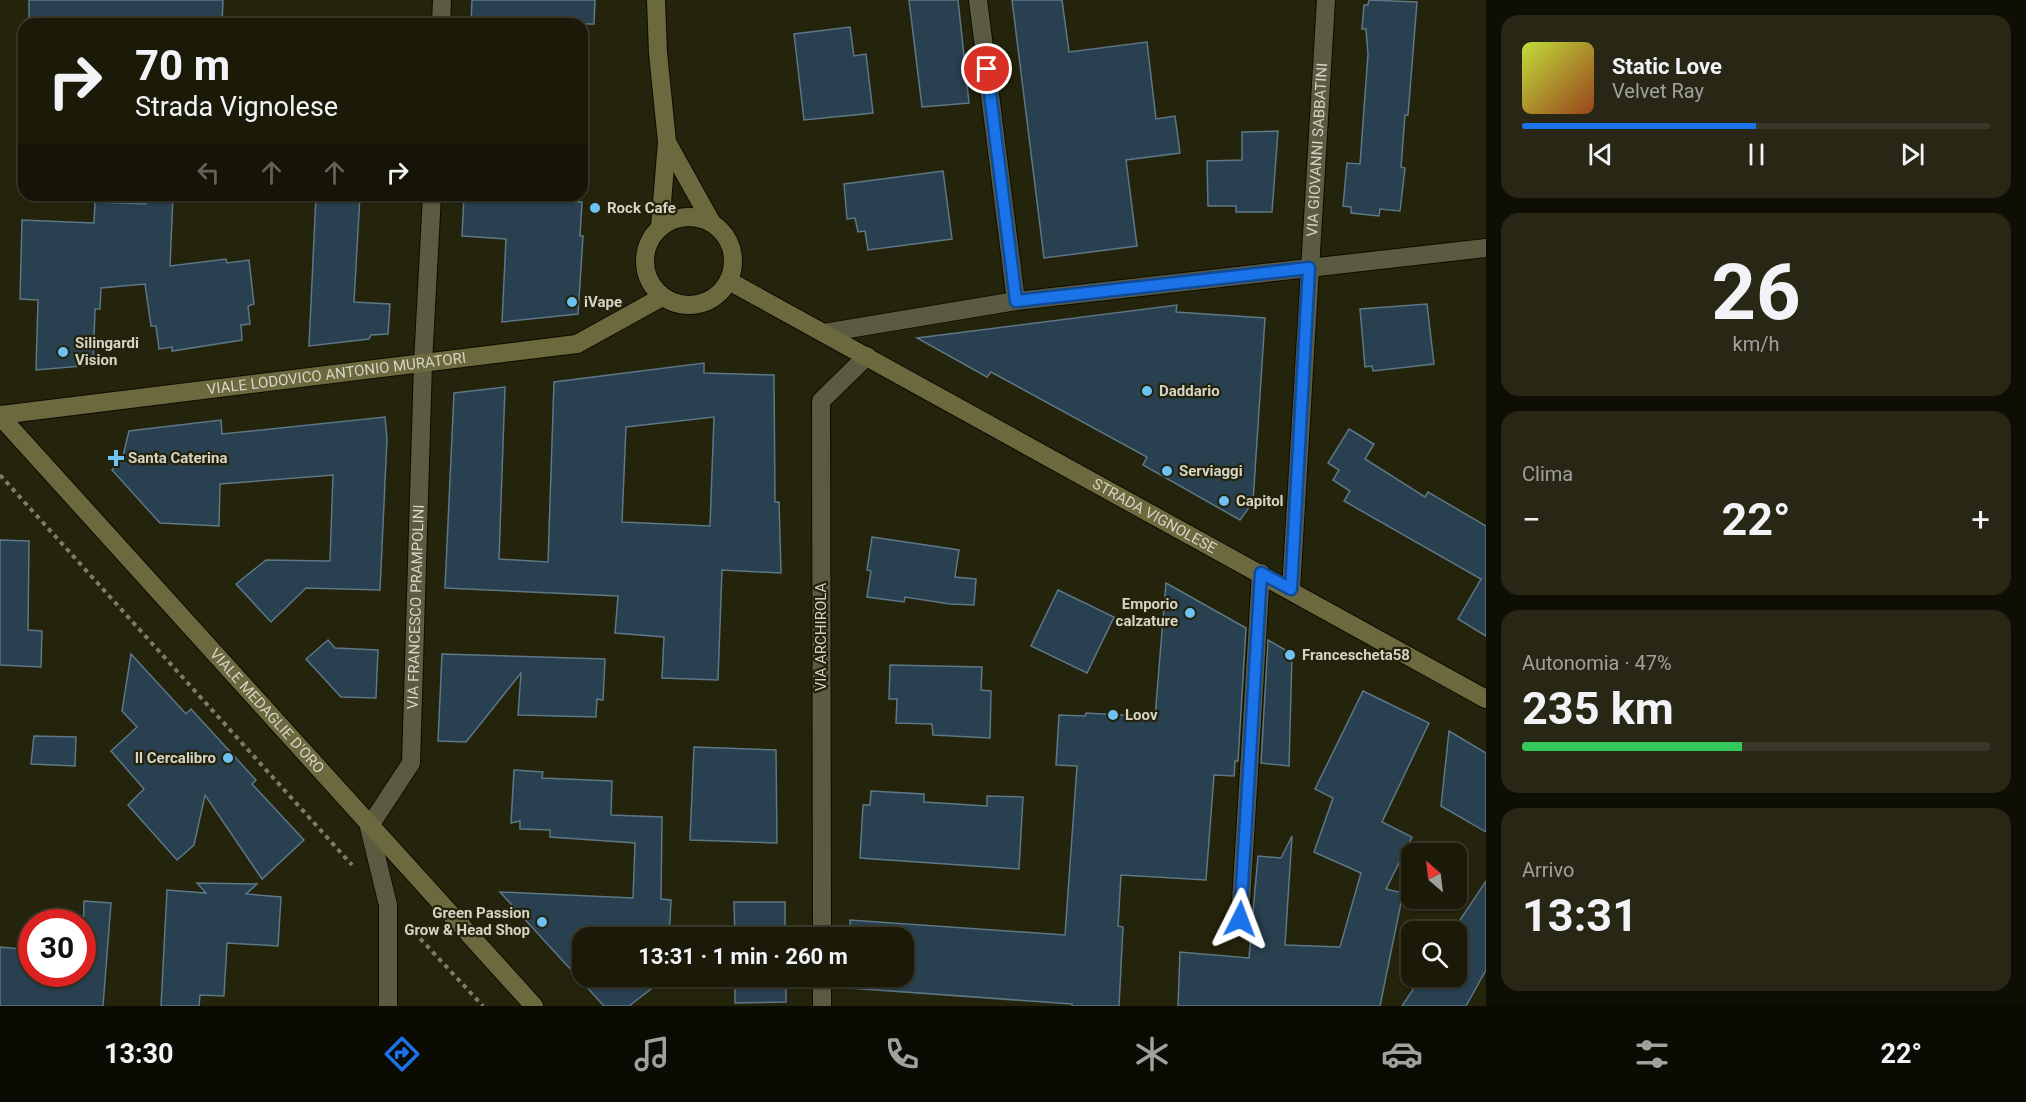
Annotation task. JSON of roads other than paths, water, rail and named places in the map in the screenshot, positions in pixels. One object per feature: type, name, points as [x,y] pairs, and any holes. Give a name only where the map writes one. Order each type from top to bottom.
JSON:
[{"type":"street","points":[[441,18],[442,0]]},
{"type":"street","points":[[656,0],[658,53],[667,142],[660,227],[646,249],[644,262],[646,275],[662,297],[686,306],[699,305],[721,292],[729,281],[733,268],[729,243],[712,223],[667,142]]},
{"type":"street","points":[[978,0],[1016,301]]},
{"type":"street","name":"VIA GIOVANNI SABBATINI","points":[[1291,589],[1326,0]]},
{"type":"street","name":"VIA FRANCESCO PRAMPOLINI","points":[[369,827],[411,763],[423,363],[432,201]]},
{"type":"street","points":[[660,227],[685,216],[712,223]]},
{"type":"street","points":[[729,281],[824,333],[1016,301],[1486,248]]},
{"type":"street","name":"VIALE LODOVICO ANTONIO MURATORI","points":[[0,416],[578,344],[662,297]]},
{"type":"street","name":"STRADA VIGNOLESE","points":[[824,333],[1291,589],[1486,699]]},
{"type":"street","name":"VIA ARCHIROLA","points":[[822,927],[821,401],[867,356]]},
{"type":"street","name":"VIALE MEDAGLIE D'ORO","points":[[0,416],[369,827],[534,1006]]},
{"type":"street","points":[[1240,919],[1261,573]]},
{"type":"street","points":[[369,827],[388,905],[388,1006]]},
{"type":"street","points":[[822,987],[822,1006]]},
{"type":"place","name":"Rock Cafe","points":[[595,208]]},
{"type":"place","name":"iVape","points":[[572,302]]},
{"type":"place","name":"Silingardi Vision","points":[[63,352]]},
{"type":"place","name":"Daddario","points":[[1147,391]]},
{"type":"place","name":"Santa Caterina","points":[[116,458]]},
{"type":"place","name":"Serviaggi","points":[[1167,471]]},
{"type":"place","name":"Capitol","points":[[1224,501]]},
{"type":"place","name":"Emporio calzature","points":[[1190,613]]},
{"type":"place","name":"Francescheta58","points":[[1290,655]]},
{"type":"place","name":"Loov","points":[[1113,715]]},
{"type":"place","name":"Il Cercalibro","points":[[228,758]]},
{"type":"place","name":"Green Passion Grow & Head Shop","points":[[542,922]]}]
